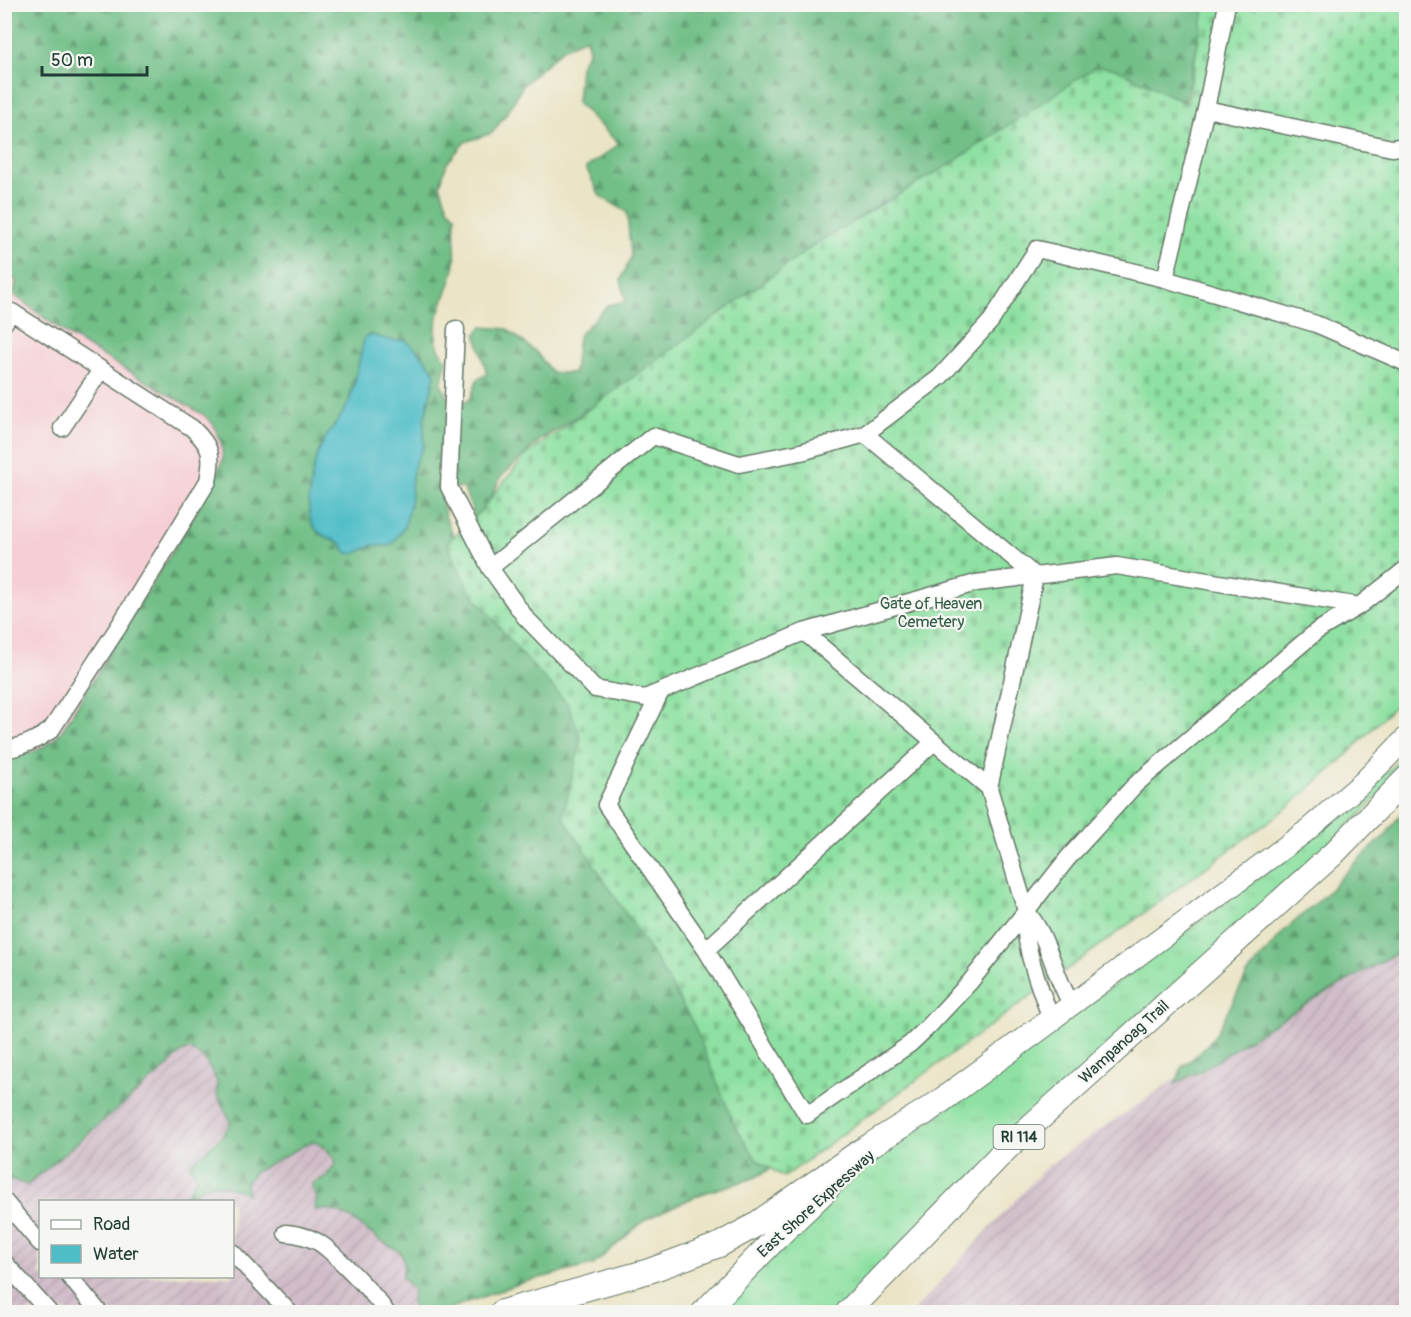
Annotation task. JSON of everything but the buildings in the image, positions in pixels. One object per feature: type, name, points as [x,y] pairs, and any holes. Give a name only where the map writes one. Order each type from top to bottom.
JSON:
[{"type":"highway","name":"Wampanoag Trail","points":[[848,1312],[1004,1151],[1333,854],[1407,779]]},
{"type":"highway","points":[[502,1312],[632,1276],[688,1258],[719,1245],[752,1227],[849,1159],[935,1105],[1051,1020]]},
{"type":"highway","name":"East Shore Expressway","points":[[704,1312],[827,1189],[874,1150],[935,1105]]},
{"type":"main road","points":[[1051,1020],[1305,832],[1344,799],[1407,738]]},
{"type":"street","points":[[1165,279],[1206,109],[1227,4]]},
{"type":"street","points":[[1206,109],[1392,148],[1407,146]]},
{"type":"street","points":[[490,568],[653,436],[740,464],[801,452],[865,434],[940,377],[991,321],[1037,249],[1165,279],[1316,324],[1407,363]]},
{"type":"street","points":[[4,750],[18,748],[36,741],[51,730],[119,626],[208,481],[212,455],[204,440],[192,428],[101,370],[7,315]]},
{"type":"street","points":[[456,329],[449,487],[490,568],[525,617],[595,689],[645,698],[804,632],[976,583],[1117,566],[1359,606]]},
{"type":"street","points":[[62,428],[101,370]]},
{"type":"street","points":[[865,434],[1035,576]]},
{"type":"street","points":[[661,691],[606,805],[705,950],[807,1115],[916,1038],[970,982],[1068,858],[1135,785],[1317,631],[1359,606],[1407,569]]},
{"type":"street","points":[[1035,576],[989,788],[1026,911],[1027,945],[1051,1020]]},
{"type":"street","points":[[804,632],[989,788]]},
{"type":"street","points":[[705,950],[934,742]]},
{"type":"street","points":[[1026,911],[1041,932],[1056,976],[1072,1005]]},
{"type":"street","points":[[4,1201],[39,1242]]},
{"type":"street","points":[[286,1233],[303,1235],[320,1243],[372,1294],[386,1312]]},
{"type":"street","points":[[234,1254],[289,1312]]},
{"type":"street","points":[[4,1262],[49,1312]]},
{"type":"street","points":[[71,1278],[99,1312]]},
{"type":"shaded area","points":[[4,271],[16,281],[14,295],[51,323],[106,359],[204,415],[213,424],[221,442],[223,460],[193,518],[61,732],[51,744],[31,754],[5,759]]},
{"type":"shaded area","points":[[1406,922],[1406,1312],[913,1312],[1047,1166]]},
{"type":"shaded area","points":[[189,1049],[202,1057],[213,1072],[217,1083],[217,1096],[231,1123],[221,1137],[189,1165],[197,1177],[188,1192],[179,1200],[162,1200],[152,1195],[145,1200],[39,1200],[39,1278],[234,1278],[234,1200],[188,1200],[205,1185],[213,1182],[248,1194],[246,1183],[255,1172],[312,1141],[320,1143],[332,1153],[336,1163],[327,1176],[314,1182],[312,1188],[317,1197],[315,1209],[324,1208],[358,1221],[382,1241],[398,1250],[404,1260],[402,1277],[413,1290],[411,1301],[415,1312],[5,1312],[4,1191],[10,1179],[27,1185],[165,1069],[180,1053]]},
{"type":"green space","points":[[5,5],[1206,5],[1185,101],[1093,68],[1070,131],[981,154],[539,441],[501,477],[477,525],[463,487],[450,489],[442,496],[448,522],[459,546],[568,687],[629,905],[774,1167],[754,1178],[701,1194],[646,1219],[593,1265],[524,1282],[440,1312],[415,1312],[411,1301],[413,1290],[402,1277],[404,1260],[397,1250],[343,1214],[325,1209],[315,1210],[317,1197],[312,1184],[327,1176],[336,1163],[327,1149],[312,1141],[255,1172],[246,1183],[248,1194],[213,1184],[204,1186],[188,1200],[179,1200],[188,1192],[197,1177],[189,1165],[221,1137],[231,1123],[217,1095],[217,1083],[213,1072],[202,1057],[189,1049],[180,1053],[165,1069],[27,1185],[10,1179],[5,1191],[5,759],[36,751],[61,732],[193,518],[223,460],[221,442],[213,424],[204,415],[69,336],[14,295],[16,281],[4,271]],"holes":[[[586,37],[589,50],[580,66],[577,103],[619,144],[586,168],[600,196],[627,212],[631,257],[621,280],[626,302],[608,305],[578,336],[574,373],[552,373],[536,352],[507,329],[481,327],[476,334],[487,374],[477,380],[470,400],[452,405],[441,384],[447,360],[439,349],[436,337],[439,313],[455,263],[456,216],[448,208],[440,185],[447,163],[465,142],[492,133],[509,110],[523,85],[561,50]],[[371,335],[394,341],[405,340],[427,361],[435,375],[424,420],[424,445],[415,463],[410,506],[403,528],[392,544],[372,545],[355,554],[347,553],[309,503],[312,481],[321,446],[348,405],[365,337]]]},
{"type":"green space","name":"Gate of Heaven Cemetery","points":[[1205,5],[1406,5],[1406,694],[1340,762],[1283,811],[784,1177],[757,1160],[735,1126],[693,1023],[656,960],[563,817],[581,739],[568,704],[521,653],[470,591],[447,543],[479,513],[525,456],[820,241],[952,163],[1097,66],[1117,69],[1187,104]]},
{"type":"green space","points":[[1406,753],[1406,766],[1361,814],[900,1245],[835,1312],[716,1312],[830,1199],[868,1167],[1317,835],[1354,804]]},
{"type":"green space","points":[[1406,806],[1406,948],[1304,1005],[1175,1085],[1182,1067],[1202,1051],[1216,1034],[1247,975],[1285,930],[1322,898],[1386,835]]},
{"type":"water","points":[[371,335],[394,341],[405,340],[431,366],[435,375],[424,420],[424,445],[415,463],[410,506],[404,528],[392,544],[372,545],[355,554],[347,553],[341,543],[316,530],[311,520],[309,499],[318,454],[348,404],[365,337]]}]
